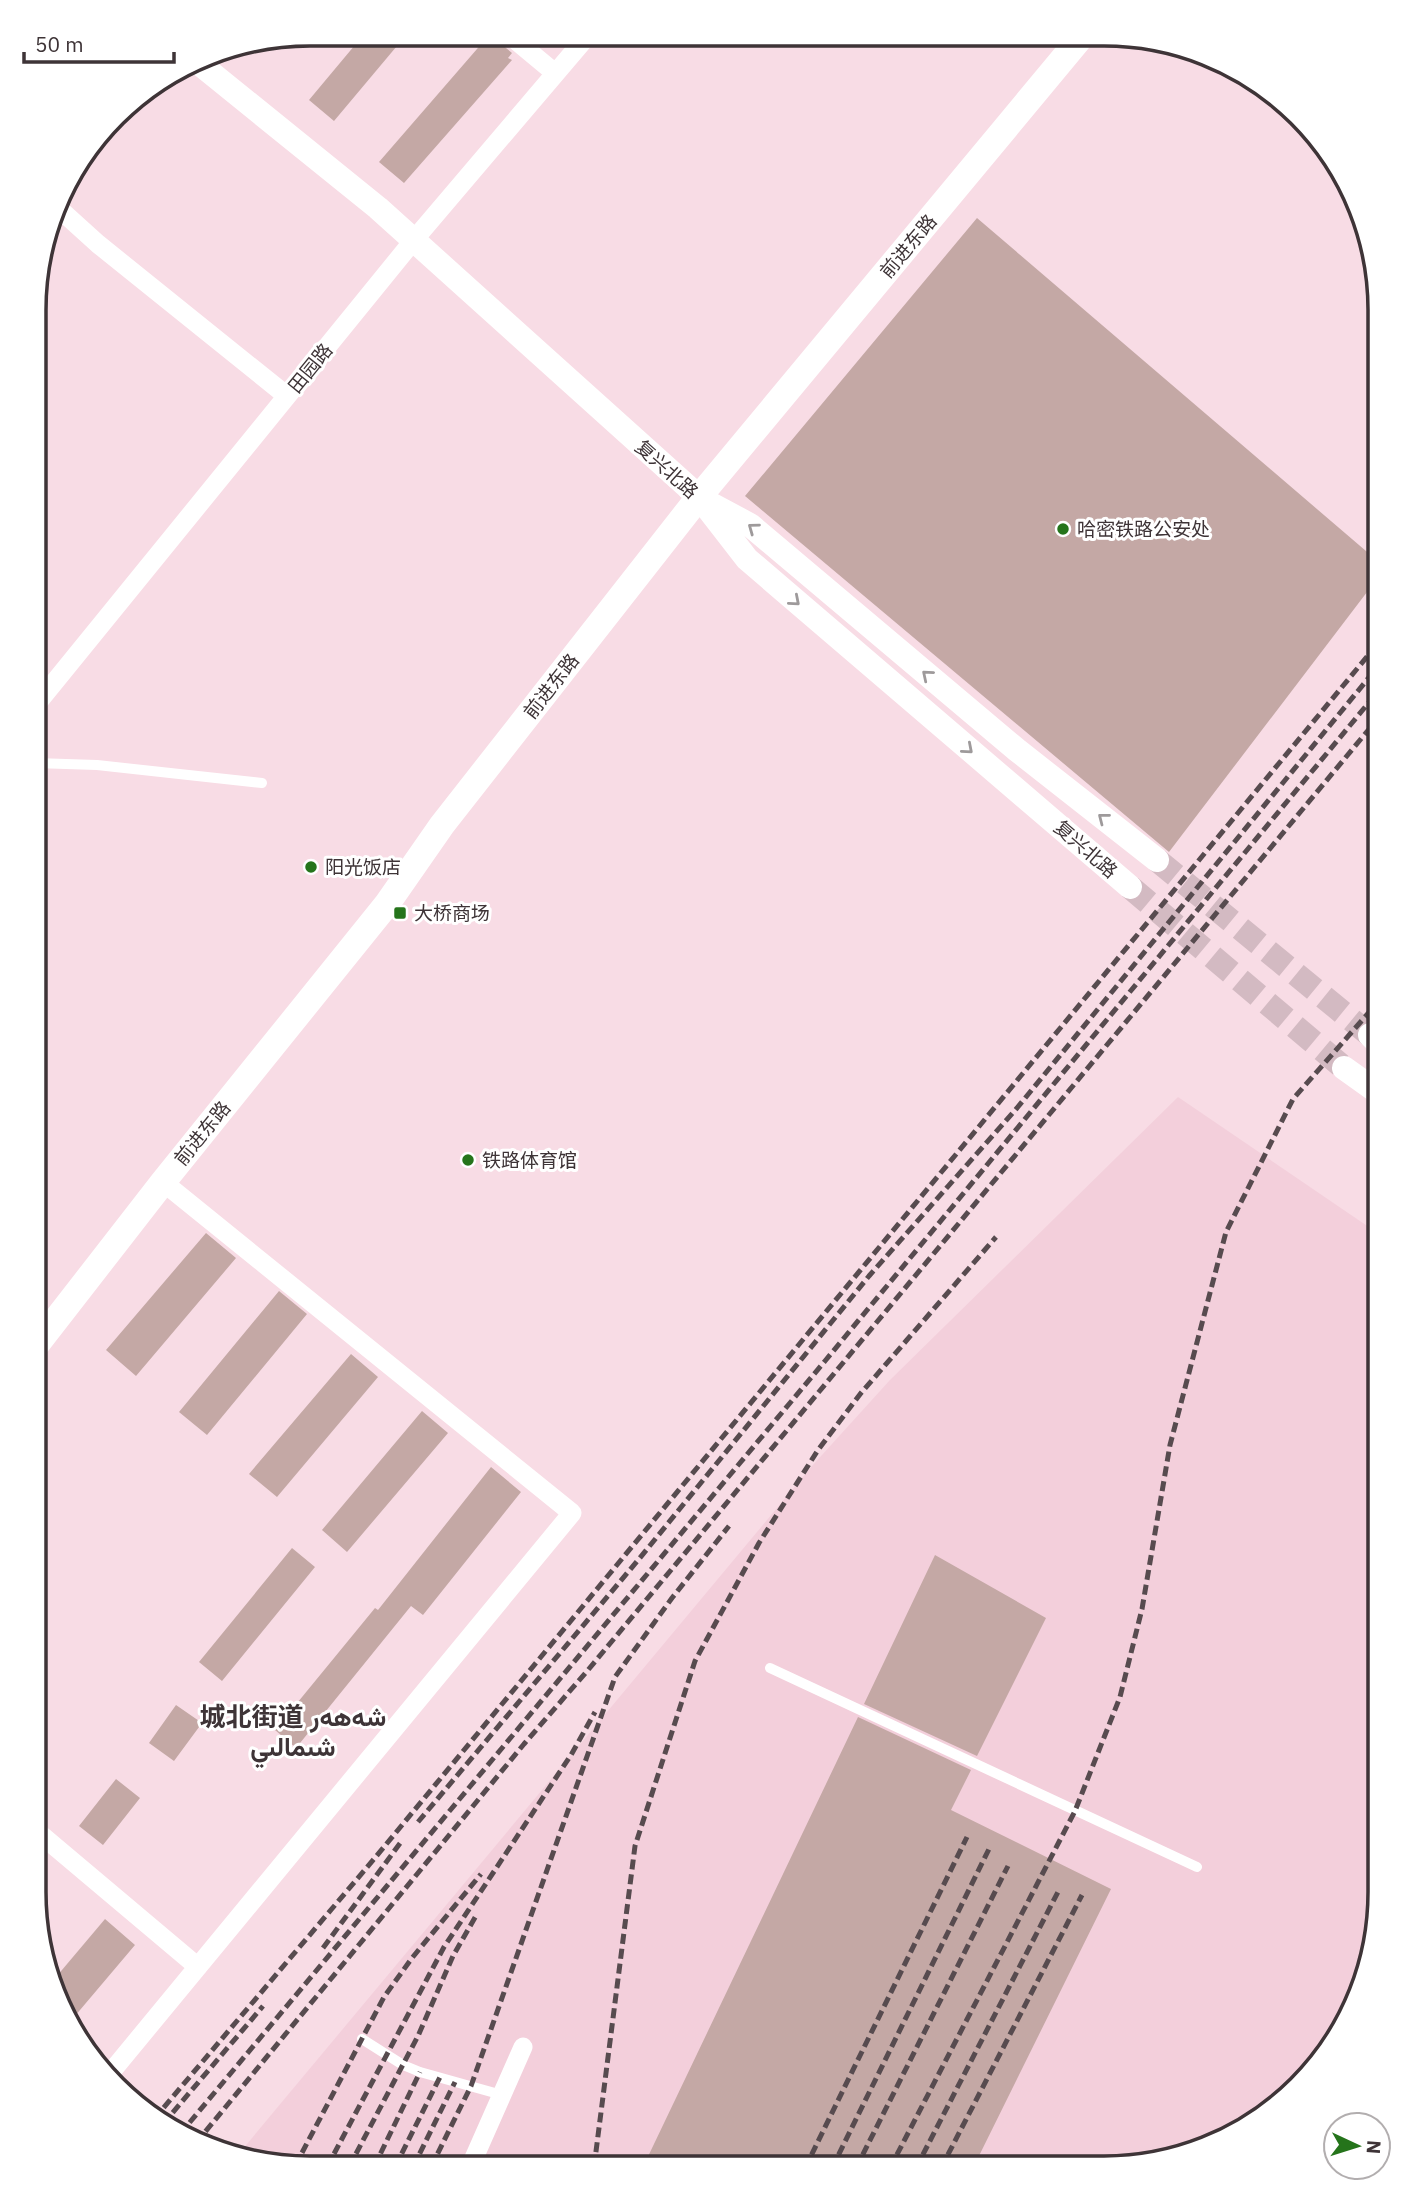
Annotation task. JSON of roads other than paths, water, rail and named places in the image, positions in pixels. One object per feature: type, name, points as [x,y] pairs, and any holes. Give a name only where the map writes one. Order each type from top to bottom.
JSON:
[{"type":"main road","name":"前进东路","points":[[46,1333],[163,1182],[387,904],[442,825],[699,498],[1074,46]]},
{"type":"street","points":[[522,46],[555,73]]},
{"type":"street","name":"田园路","points":[[46,693],[413,241],[579,46]]},
{"type":"street","name":"复兴北路","points":[[205,68],[378,208],[699,498],[747,559],[1130,887]]},
{"type":"street","points":[[64,214],[98,244],[287,397]]},
{"type":"street","points":[[699,498],[750,525],[1017,751],[1157,860]]},
{"type":"street","points":[[1344,1068],[1368,1085]]},
{"type":"street","points":[[114,2069],[572,1513],[163,1182]]},
{"type":"street","points":[[46,1839],[198,1967]]},
{"type":"street","points":[[475,2156],[523,2047]]},
{"type":"lane","points":[[46,763],[97,765],[262,783]]},
{"type":"lane","points":[[769,1668],[1197,1867]]},
{"type":"lane","points":[[362,2039],[403,2065],[420,2072],[502,2095]]},
{"type":"tunnel","points":[[1157,860],[1368,1033]]},
{"type":"tunnel","points":[[1130,887],[1344,1068]]},
{"type":"railway","points":[[161,2111],[374,1859],[1368,656]]},
{"type":"railway","points":[[418,1822],[639,1559],[869,1276],[1017,1108],[1368,679]]},
{"type":"railway","points":[[187,2126],[825,1361],[1368,704]]},
{"type":"railway","points":[[204,2134],[524,1744],[1368,730]]},
{"type":"railway","points":[[896,2156],[1075,1811],[1120,1697],[1142,1609],[1170,1445],[1226,1232],[1293,1099],[1368,1014]]},
{"type":"railway","points":[[595,2156],[635,1846],[695,1661],[759,1543],[818,1450],[861,1393],[996,1237]]},
{"type":"railway","points":[[436,2156],[471,2086],[615,1677],[672,1598],[729,1526]]},
{"type":"railway","points":[[333,2156],[444,1947],[571,1755],[595,1712]]},
{"type":"railway","points":[[811,2156],[967,1837]]},
{"type":"railway","points":[[323,1948],[401,1842]]},
{"type":"railway","points":[[838,2156],[989,1849]]},
{"type":"railway","points":[[862,2156],[1008,1866]]},
{"type":"railway","points":[[300,2156],[384,1997],[412,1958],[481,1874]]},
{"type":"railway","points":[[922,2156],[1060,1888]]},
{"type":"railway","points":[[947,2156],[1082,1895]]},
{"type":"railway","points":[[355,2156],[418,2036],[453,1956],[477,1914]]},
{"type":"railway","points":[[170,2116],[263,2006]]},
{"type":"railway","points":[[379,2156],[420,2072]]},
{"type":"railway","points":[[400,2156],[440,2077]]},
{"type":"railway","points":[[418,2156],[455,2082]]},
{"type":"place","name":"哈密铁路公安处","points":[[1063,529]]},
{"type":"place","name":"阳光饭店","points":[[311,867]]},
{"type":"place","name":"大桥商场","points":[[400,913]]},
{"type":"place","name":"铁路体育馆","points":[[468,1160]]},
{"type":"district","name":"城北街道 شەھەر شىمالىي","points":[[293,1732]]}]
